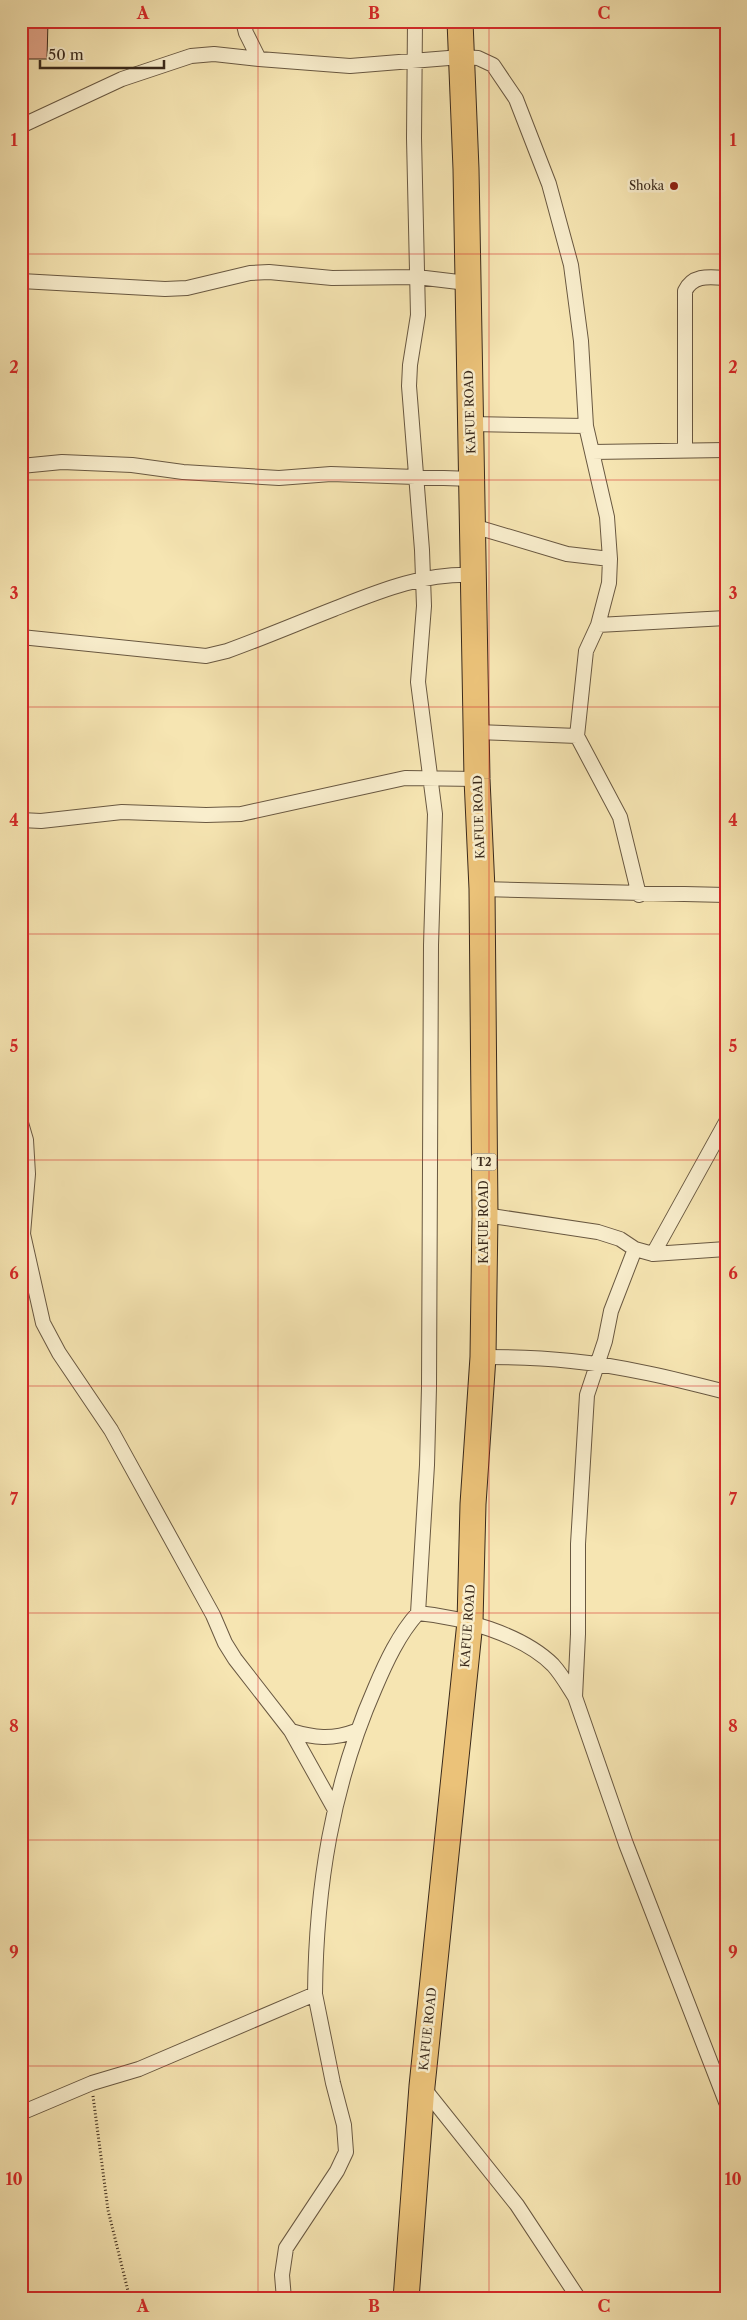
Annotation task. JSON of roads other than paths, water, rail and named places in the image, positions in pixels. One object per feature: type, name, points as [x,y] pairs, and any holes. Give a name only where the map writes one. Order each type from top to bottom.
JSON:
[{"type":"highway","name":"KAFUE ROAD","points":[[408,2297],[422,2086],[470,1622],[473,1504],[483,1356],[485,1215],[482,889],[477,779],[475,575],[470,424],[466,169],[460,21]]},
{"type":"street","points":[[243,21],[246,33],[259,59]]},
{"type":"street","points":[[284,2299],[282,2275],[286,2248],[337,2171],[346,2152],[345,2132],[315,1994],[317,1926],[334,1808],[356,1731],[382,1671],[407,1625],[418,1612],[427,1464],[431,945],[435,814],[418,682],[424,606],[417,478],[409,386],[410,366],[418,315],[415,21]]},
{"type":"street","points":[[21,126],[122,79],[191,56],[214,54],[350,66],[461,56],[478,58],[494,65],[506,81],[531,133],[549,184],[571,265],[581,341],[586,426],[607,516],[610,559],[609,583],[598,625],[586,651],[577,736],[620,817],[639,894]]},
{"type":"street","points":[[21,281],[165,289],[187,288],[250,273],[269,272],[332,278],[417,276],[467,283]]},
{"type":"street","points":[[684,450],[685,291],[693,280],[703,277],[726,278]]},
{"type":"street","points":[[470,424],[586,426]]},
{"type":"street","points":[[592,452],[726,450]]},
{"type":"street","points":[[21,466],[62,462],[132,465],[183,472],[279,478],[331,474],[472,479]]},
{"type":"street","points":[[473,526],[567,554],[610,559]]},
{"type":"street","points":[[21,637],[206,656],[227,651],[377,592],[423,578],[475,575]]},
{"type":"street","points":[[598,625],[726,618]]},
{"type":"street","points":[[477,732],[577,736]]},
{"type":"street","points":[[21,820],[41,822],[122,812],[206,815],[241,814],[405,778],[477,779]]},
{"type":"street","points":[[482,889],[726,895]]},
{"type":"street","points":[[653,1254],[726,1122]]},
{"type":"street","points":[[21,1123],[26,1140],[28,1174],[23,1234],[43,1323],[59,1353],[111,1430],[214,1615],[225,1643],[235,1660],[291,1731],[334,1808]]},
{"type":"street","points":[[485,1215],[598,1232],[620,1239],[635,1249],[653,1254],[726,1249]]},
{"type":"street","points":[[575,1697],[579,1507],[587,1395],[605,1341],[612,1311],[635,1249]]},
{"type":"street","points":[[483,1356],[545,1358],[596,1364],[658,1375],[726,1392]]},
{"type":"street","points":[[418,1612],[470,1622],[512,1639],[551,1664],[564,1679],[575,1697],[626,1844],[726,2102]]},
{"type":"street","points":[[291,1731],[325,1738],[342,1737],[356,1731]]},
{"type":"street","points":[[21,2113],[92,2083],[139,2069],[315,1994]]},
{"type":"street","points":[[422,2086],[516,2205],[579,2299]]},
{"type":"place","name":"Shoka","points":[[674,186]]}]
